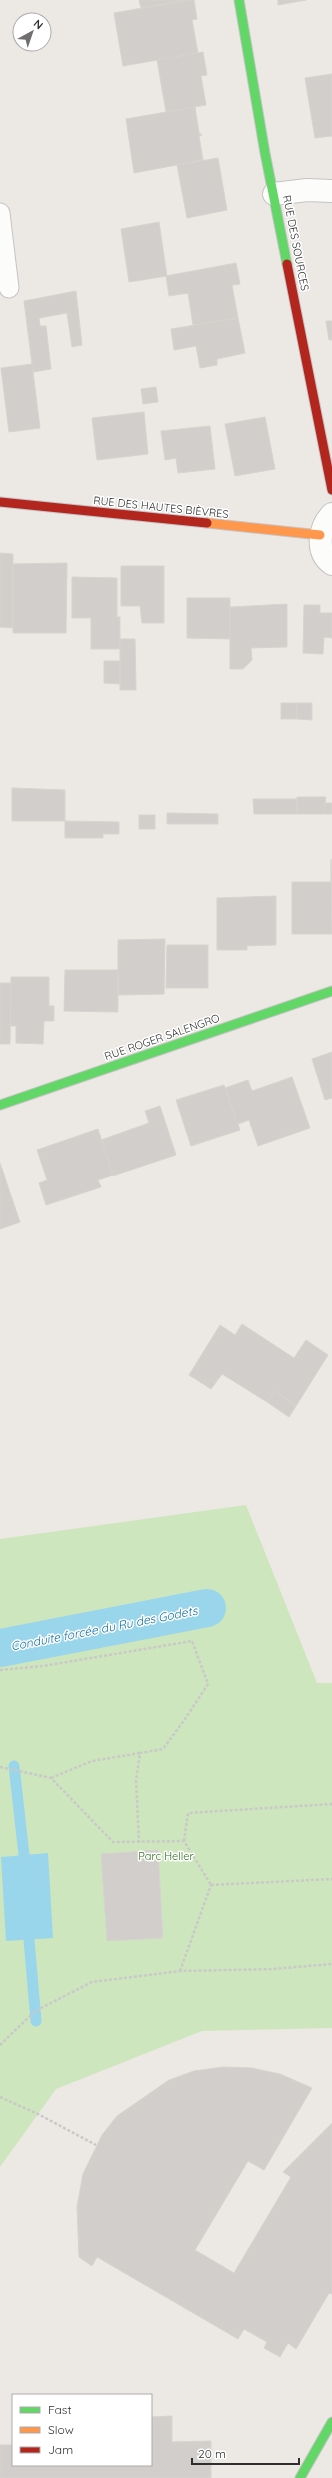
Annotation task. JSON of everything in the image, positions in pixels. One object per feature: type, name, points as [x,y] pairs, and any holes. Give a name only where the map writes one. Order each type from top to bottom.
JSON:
[{"type":"street","name":"RUE DES SOURCES","points":[[239,0],[274,194],[332,490]]},
{"type":"street","points":[[274,194],[332,191]]},
{"type":"street","name":"RUE DES HAUTES BIÈVRES","points":[[0,502],[320,535]]},
{"type":"street","points":[[332,514],[325,521],[320,535],[322,550],[332,564]]},
{"type":"street","name":"RUE ROGER SALENGRO","points":[[0,1105],[332,992]]},
{"type":"street","points":[[300,2478],[332,2422]]},
{"type":"lane","points":[[0,213],[9,288]]},
{"type":"path","points":[[0,1670],[43,1666],[192,1641],[208,1684],[163,1749],[92,1761],[51,1778]]},
{"type":"path","points":[[139,1842],[136,1781],[140,1753]]},
{"type":"path","points":[[0,1767],[51,1778],[113,1842],[184,1841]]},
{"type":"path","points":[[211,1885],[184,1841],[188,1813],[332,1804]]},
{"type":"path","points":[[211,1885],[332,1879]]},
{"type":"path","points":[[180,1971],[211,1885]]},
{"type":"path","points":[[0,2045],[35,2011],[92,1982],[180,1971],[273,1969],[332,1964]]},
{"type":"path","points":[[0,2097],[38,2114],[96,2145]]},
{"type":"green space","name":"Parc Heller","points":[[246,1505],[317,1683],[332,1683],[332,2028],[202,2031],[56,2089],[0,2167],[0,1539]]},
{"type":"water","points":[[48,1853],[53,1938],[6,1941],[1,1857]]},
{"type":"building","points":[[139,0],[188,0],[141,8]]},
{"type":"building","points":[[194,0],[197,19],[192,20],[198,53],[123,66],[114,13]]},
{"type":"building","points":[[278,0],[306,0],[278,5]]},
{"type":"building","points":[[203,52],[207,75],[201,76],[206,105],[166,112],[157,60]]},
{"type":"building","points":[[332,74],[332,136],[315,138],[305,78]]},
{"type":"building","points":[[195,107],[199,133],[202,135],[199,136],[203,160],[134,173],[126,119]]},
{"type":"building","points":[[218,158],[227,210],[187,218],[177,165]]},
{"type":"building","points":[[159,222],[167,276],[129,282],[121,229]]},
{"type":"building","points":[[236,263],[240,284],[232,285],[238,318],[193,325],[188,293],[169,296],[166,276]]},
{"type":"building","points":[[76,291],[82,345],[72,347],[67,313],[39,318],[40,326],[46,326],[51,369],[33,372],[24,301]]},
{"type":"building","points":[[238,318],[245,353],[217,359],[217,365],[200,368],[196,346],[174,350],[171,329]]},
{"type":"building","points":[[326,321],[332,321],[332,340],[329,340]]},
{"type":"building","points":[[32,364],[40,428],[9,432],[1,368]]},
{"type":"building","points":[[156,387],[158,402],[143,404],[141,389]]},
{"type":"building","points":[[144,412],[148,454],[97,460],[92,418]]},
{"type":"building","points":[[265,417],[275,469],[235,476],[225,424]]},
{"type":"building","points":[[210,426],[215,469],[178,473],[176,458],[165,460],[161,431]]},
{"type":"building","points":[[0,553],[13,554],[13,628],[0,627]]},
{"type":"building","points":[[67,563],[66,633],[13,633],[13,564]]},
{"type":"building","points":[[121,566],[164,566],[164,623],[142,623],[140,606],[121,606]]},
{"type":"building","points":[[72,577],[117,578],[117,617],[120,617],[120,649],[91,649],[91,618],[72,618]]},
{"type":"building","points":[[187,598],[230,598],[230,639],[187,638]]},
{"type":"building","points":[[287,604],[287,647],[251,648],[252,660],[243,669],[230,669],[230,607]]},
{"type":"building","points":[[304,605],[320,605],[320,613],[332,613],[332,638],[324,637],[323,654],[303,653]]},
{"type":"building","points":[[120,639],[135,639],[136,690],[120,690]]},
{"type":"building","points":[[104,661],[120,661],[120,684],[104,683]]},
{"type":"building","points":[[281,703],[297,703],[297,719],[281,719]]},
{"type":"building","points":[[297,703],[312,703],[312,720],[297,719]]},
{"type":"building","points":[[12,788],[65,790],[65,821],[12,821]]},
{"type":"building","points":[[297,797],[326,797],[323,814],[297,814]]},
{"type":"building","points":[[253,799],[297,799],[297,814],[254,814]]},
{"type":"building","points":[[325,803],[332,803],[332,814],[323,814]]},
{"type":"building","points":[[167,813],[218,814],[218,824],[167,824]]},
{"type":"building","points":[[139,815],[155,815],[155,829],[139,829]]},
{"type":"building","points":[[65,821],[119,822],[119,834],[103,834],[103,838],[65,838]]},
{"type":"building","points":[[331,859],[332,934],[292,934],[292,882],[331,882]]},
{"type":"building","points":[[276,896],[276,945],[247,946],[247,950],[217,950],[217,898]]},
{"type":"building","points":[[165,939],[164,994],[118,995],[118,940]]},
{"type":"building","points":[[167,945],[208,945],[208,988],[166,988]]},
{"type":"building","points":[[65,970],[118,970],[118,1012],[64,1011]]},
{"type":"building","points":[[11,977],[49,977],[49,1006],[54,1006],[54,1021],[44,1021],[43,1044],[16,1043],[16,1026],[10,1026]]},
{"type":"building","points":[[0,983],[11,983],[10,1044],[0,1044]]},
{"type":"building","points":[[332,1052],[332,1098],[325,1100],[312,1059]]},
{"type":"building","points":[[292,1077],[310,1128],[258,1146],[249,1120],[238,1124],[225,1088],[248,1080],[252,1091]]},
{"type":"building","points":[[224,1085],[240,1130],[191,1146],[176,1100]]},
{"type":"building","points":[[160,1106],[176,1155],[113,1176],[101,1140],[149,1123],[145,1111]]},
{"type":"building","points":[[98,1129],[113,1175],[98,1180],[101,1187],[46,1205],[39,1183],[47,1180],[37,1150]]},
{"type":"building","points":[[0,1163],[20,1222],[0,1229]]},
{"type":"building","points":[[242,1324],[294,1358],[306,1340],[328,1355],[296,1406],[275,1391],[267,1402],[222,1374],[211,1389],[189,1375],[220,1325],[235,1335]]},
{"type":"building","points":[[275,1391],[296,1406],[289,1417],[267,1402]]},
{"type":"building","points":[[158,1850],[163,1938],[107,1941],[101,1854]]},
{"type":"building","points":[[223,2067],[252,2068],[280,2074],[312,2088],[264,2170],[248,2161],[195,2250],[234,2273],[291,2177],[283,2172],[332,2123],[332,2294],[329,2293],[296,2349],[288,2343],[280,2357],[264,2348],[267,2342],[244,2329],[238,2339],[97,2257],[92,2266],[79,2257],[77,2207],[83,2174],[102,2135],[117,2116],[169,2080],[194,2071]]},
{"type":"building","points":[[172,2416],[172,2442],[211,2441],[211,2478],[0,2478],[0,2445],[12,2445],[12,2466],[152,2466],[152,2417]]},
{"type":"waterway","name":"Conduite forcée du Ru des Godets","points":[[0,1648],[207,1608]]},
{"type":"waterway","points":[[14,1766],[24,1855]]},
{"type":"waterway","points":[[29,1940],[36,2021]]},
{"type":"traffic: fast","points":[[239,0],[265,153],[287,264]]},
{"type":"traffic: fast","points":[[0,1105],[332,991]]},
{"type":"traffic: fast","points":[[300,2478],[332,2422]]},
{"type":"traffic: slow","points":[[207,523],[320,535]]},
{"type":"traffic: jam","points":[[287,264],[332,490]]},
{"type":"traffic: jam","points":[[0,502],[207,523]]}]
